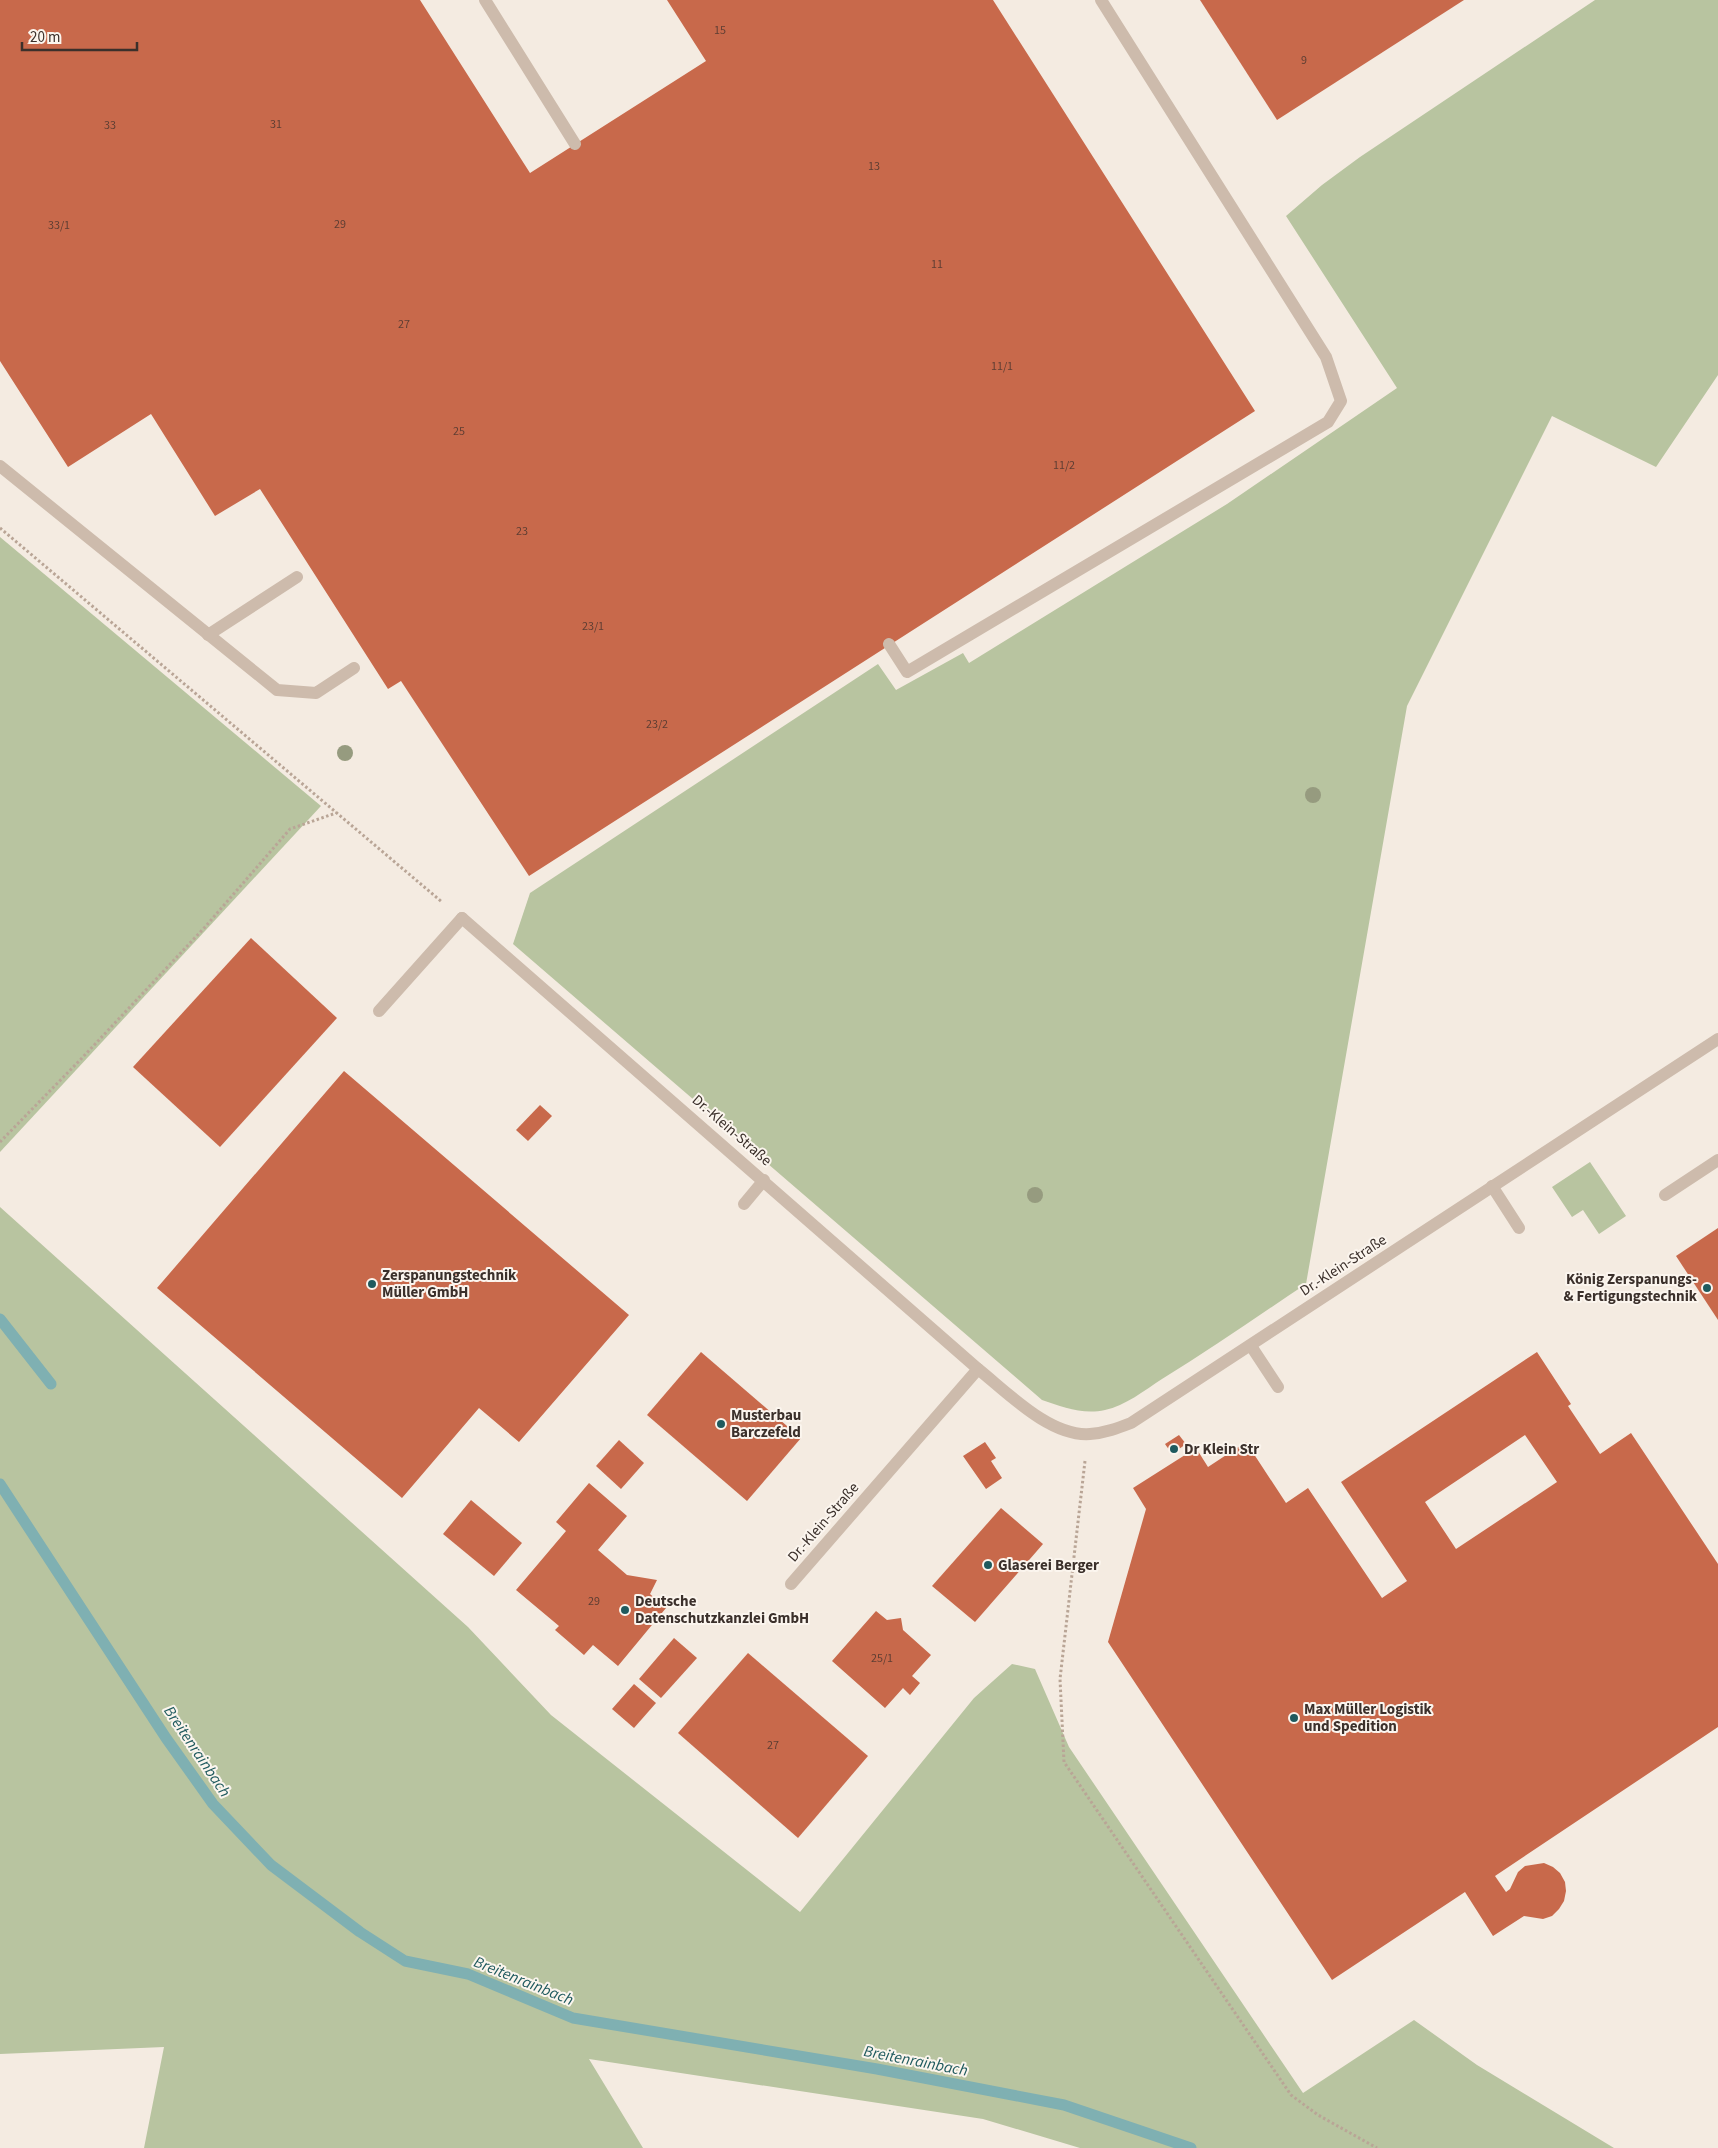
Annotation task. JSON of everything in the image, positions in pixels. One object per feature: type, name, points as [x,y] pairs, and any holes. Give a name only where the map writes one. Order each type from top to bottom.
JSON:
[{"type":"street","points":[[485,0],[575,144]]},
{"type":"street","points":[[889,644],[907,672],[1328,422],[1341,401],[1326,356],[1100,0]]},
{"type":"street","points":[[0,466],[277,690],[316,693],[354,668]]},
{"type":"street","points":[[208,635],[297,577]]},
{"type":"street","points":[[379,1011],[462,918]]},
{"type":"street","name":"Dr.-Klein-Straße","points":[[462,918],[978,1368],[1037,1417],[1065,1430],[1088,1434],[1108,1431],[1132,1423],[1718,1039]]},
{"type":"street","points":[[1665,1195],[1718,1160]]},
{"type":"street","points":[[744,1204],[764,1180]]},
{"type":"street","points":[[1492,1186],[1519,1228]]},
{"type":"street","points":[[1251,1346],[1278,1387]]},
{"type":"street","name":"Dr.-Klein-Straße","points":[[791,1584],[978,1368]]},
{"type":"path","points":[[0,528],[462,918]]},
{"type":"path","points":[[0,1142],[205,927],[290,829],[337,813]]},
{"type":"path","points":[[1088,1434],[1060,1679],[1064,1762],[1291,2095],[1318,2115],[1377,2148]]},
{"type":"green space","points":[[1595,0],[1718,0],[1718,375],[1656,467],[1552,416],[1407,706],[1306,1284],[1120,1405],[1105,1410],[1089,1412],[1073,1410],[1042,1400],[513,944],[530,893],[878,664],[896,690],[963,653],[969,663],[1227,504],[1397,388],[1286,216],[1322,185],[1360,157]]},
{"type":"green space","points":[[0,537],[321,806],[0,1152]]},
{"type":"green space","points":[[1590,1162],[1626,1216],[1599,1234],[1583,1210],[1572,1217],[1552,1187]]},
{"type":"green space","points":[[0,1207],[468,1627],[551,1715],[800,1912],[974,1698],[1012,1664],[1035,1669],[1069,1747],[1303,2093],[1414,2020],[1477,2065],[1614,2148],[1080,2148],[983,2119],[589,2059],[643,2148],[144,2148],[164,2047],[0,2054]]},
{"type":"building","points":[[0,0],[420,0],[530,173],[706,61],[667,0],[993,0],[1255,411],[529,876],[401,681],[388,689],[260,489],[215,516],[151,414],[68,467],[0,361]]},
{"type":"building","points":[[1200,0],[1464,0],[1277,120]]},
{"type":"building","points":[[251,938],[337,1018],[220,1147],[133,1067]]},
{"type":"building","name":"Zerspanungstechnik Müller GmbH","points":[[344,1071],[629,1315],[519,1442],[479,1408],[402,1498],[157,1288]]},
{"type":"building","points":[[540,1105],[552,1116],[528,1141],[516,1130]]},
{"type":"building","name":"König Zerspanungs- & Fertigungstechnik","points":[[1718,1228],[1718,1320],[1676,1256]]},
{"type":"building","points":[[701,1352],[801,1438],[747,1501],[647,1415]]},
{"type":"building","points":[[1537,1352],[1571,1404],[1568,1406],[1600,1454],[1631,1433],[1718,1564],[1718,1727],[1495,1876],[1506,1892],[1510,1889],[1518,1872],[1525,1866],[1544,1863],[1553,1867],[1560,1873],[1565,1882],[1566,1891],[1564,1901],[1552,1916],[1543,1919],[1524,1916],[1493,1936],[1465,1892],[1332,1980],[1108,1642],[1146,1509],[1133,1488],[1196,1448],[1208,1467],[1246,1442],[1286,1503],[1308,1488],[1382,1598],[1407,1581],[1341,1482]],"holes":[[[1525,1435],[1557,1482],[1456,1549],[1425,1502]]]},
{"type":"building","name":"Dr Klein Str","points":[[1179,1435],[1186,1444],[1172,1454],[1165,1444]]},
{"type":"building","points":[[619,1440],[644,1463],[621,1489],[596,1466]]},
{"type":"building","points":[[985,1442],[996,1458],[991,1461],[1002,1478],[986,1489],[963,1456]]},
{"type":"building","points":[[589,1483],[627,1516],[598,1550],[627,1575],[657,1580],[650,1594],[666,1608],[618,1666],[593,1645],[584,1655],[555,1630],[559,1626],[516,1590],[566,1531],[556,1522]]},
{"type":"building","points":[[471,1500],[522,1543],[494,1576],[443,1534]]},
{"type":"building","name":"Glaserei Berger","points":[[1001,1508],[1043,1544],[975,1622],[932,1586]]},
{"type":"building","points":[[876,1611],[887,1620],[901,1618],[903,1630],[931,1655],[912,1676],[920,1683],[910,1695],[903,1688],[885,1708],[832,1661]]},
{"type":"building","points":[[674,1638],[697,1658],[661,1698],[639,1679]]},
{"type":"building","points":[[748,1653],[868,1756],[798,1838],[678,1733]]},
{"type":"building","points":[[634,1684],[656,1703],[634,1728],[612,1709]]},
{"type":"waterway","name":"Breitenrainbach","points":[[0,1319],[51,1384]]},
{"type":"waterway","name":"Breitenrainbach","points":[[0,1484],[166,1738],[213,1804],[271,1865],[360,1932],[405,1961],[468,1974],[573,2018],[877,2069],[1064,2105],[1191,2148]]},
{"type":"place","name":"Zerspanungstechnik Müller GmbH","points":[[372,1284]]},
{"type":"place","name":"König Zerspanungs- & Fertigungstechnik","points":[[1707,1288]]},
{"type":"place","name":"Musterbau Barczefeld","points":[[721,1424]]},
{"type":"place","name":"Dr Klein Str","points":[[1174,1449]]},
{"type":"place","name":"Glaserei Berger","points":[[988,1565]]},
{"type":"place","name":"Deutsche Datenschutzkanzlei GmbH","points":[[625,1610]]},
{"type":"place","name":"Max Müller Logistik und Spedition","points":[[1294,1718]]}]
